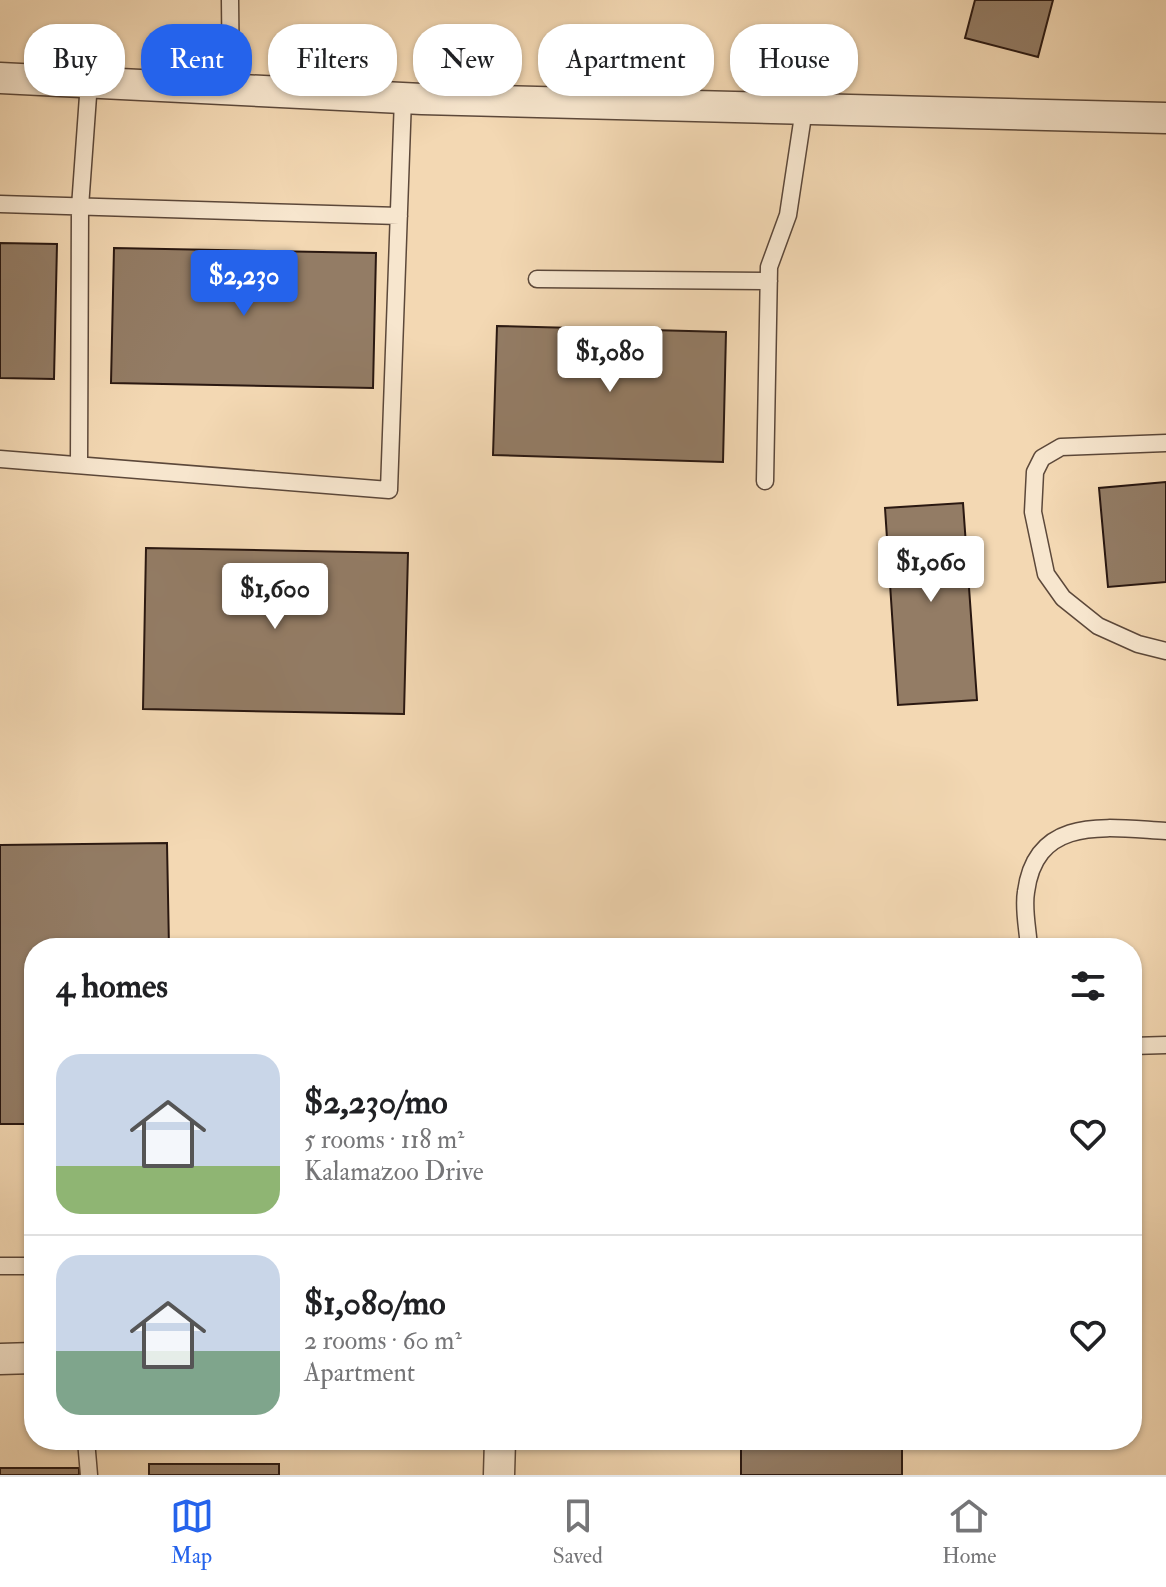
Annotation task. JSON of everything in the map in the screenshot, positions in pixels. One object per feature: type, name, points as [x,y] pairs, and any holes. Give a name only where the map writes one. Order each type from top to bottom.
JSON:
[{"type":"street","points":[[0,78],[24,79]]},
{"type":"street","points":[[252,90],[403,98],[804,109],[1163,112]]},
{"type":"street","points":[[0,1359],[24,1358]]},
{"type":"street","points":[[499,1475],[500,1450]]},
{"type":"lane","points":[[230,0],[230,24]]},
{"type":"lane","points":[[79,465],[80,207],[88,96]]},
{"type":"lane","points":[[0,459],[389,490],[403,98]]},
{"type":"lane","points":[[765,481],[769,267],[788,215],[804,109]]},
{"type":"lane","points":[[0,204],[399,216]]},
{"type":"lane","points":[[537,279],[769,281]]},
{"type":"lane","points":[[1166,443],[1061,447],[1042,458],[1035,472],[1033,512],[1046,574],[1063,598],[1098,626],[1138,644],[1166,651]]},
{"type":"lane","points":[[1028,938],[1025,895],[1031,867],[1048,844],[1072,830],[1166,831]]},
{"type":"lane","points":[[1142,1046],[1166,1045]]},
{"type":"lane","points":[[0,1266],[24,1266]]},
{"type":"lane","points":[[87,1450],[89,1475]]},
{"type":"building","points":[[975,0],[1053,0],[1038,57],[965,38]]},
{"type":"building","points":[[0,243],[57,244],[54,379],[0,378]]},
{"type":"building","points":[[114,248],[376,253],[373,388],[111,383]]},
{"type":"building","points":[[497,326],[726,332],[723,462],[493,455]]},
{"type":"building","points":[[1166,482],[1166,582],[1108,587],[1099,488]]},
{"type":"building","points":[[963,503],[977,700],[898,705],[885,508]]},
{"type":"building","points":[[146,548],[408,553],[404,714],[143,709]]},
{"type":"building","points":[[167,843],[169,938],[24,938],[24,1124],[0,1124],[0,845]]},
{"type":"building","points":[[741,1450],[902,1450],[902,1475],[741,1475]]},
{"type":"building","points":[[149,1464],[279,1464],[279,1475],[149,1475]]},
{"type":"building","points":[[0,1468],[79,1468],[79,1475],[0,1475]]}]
